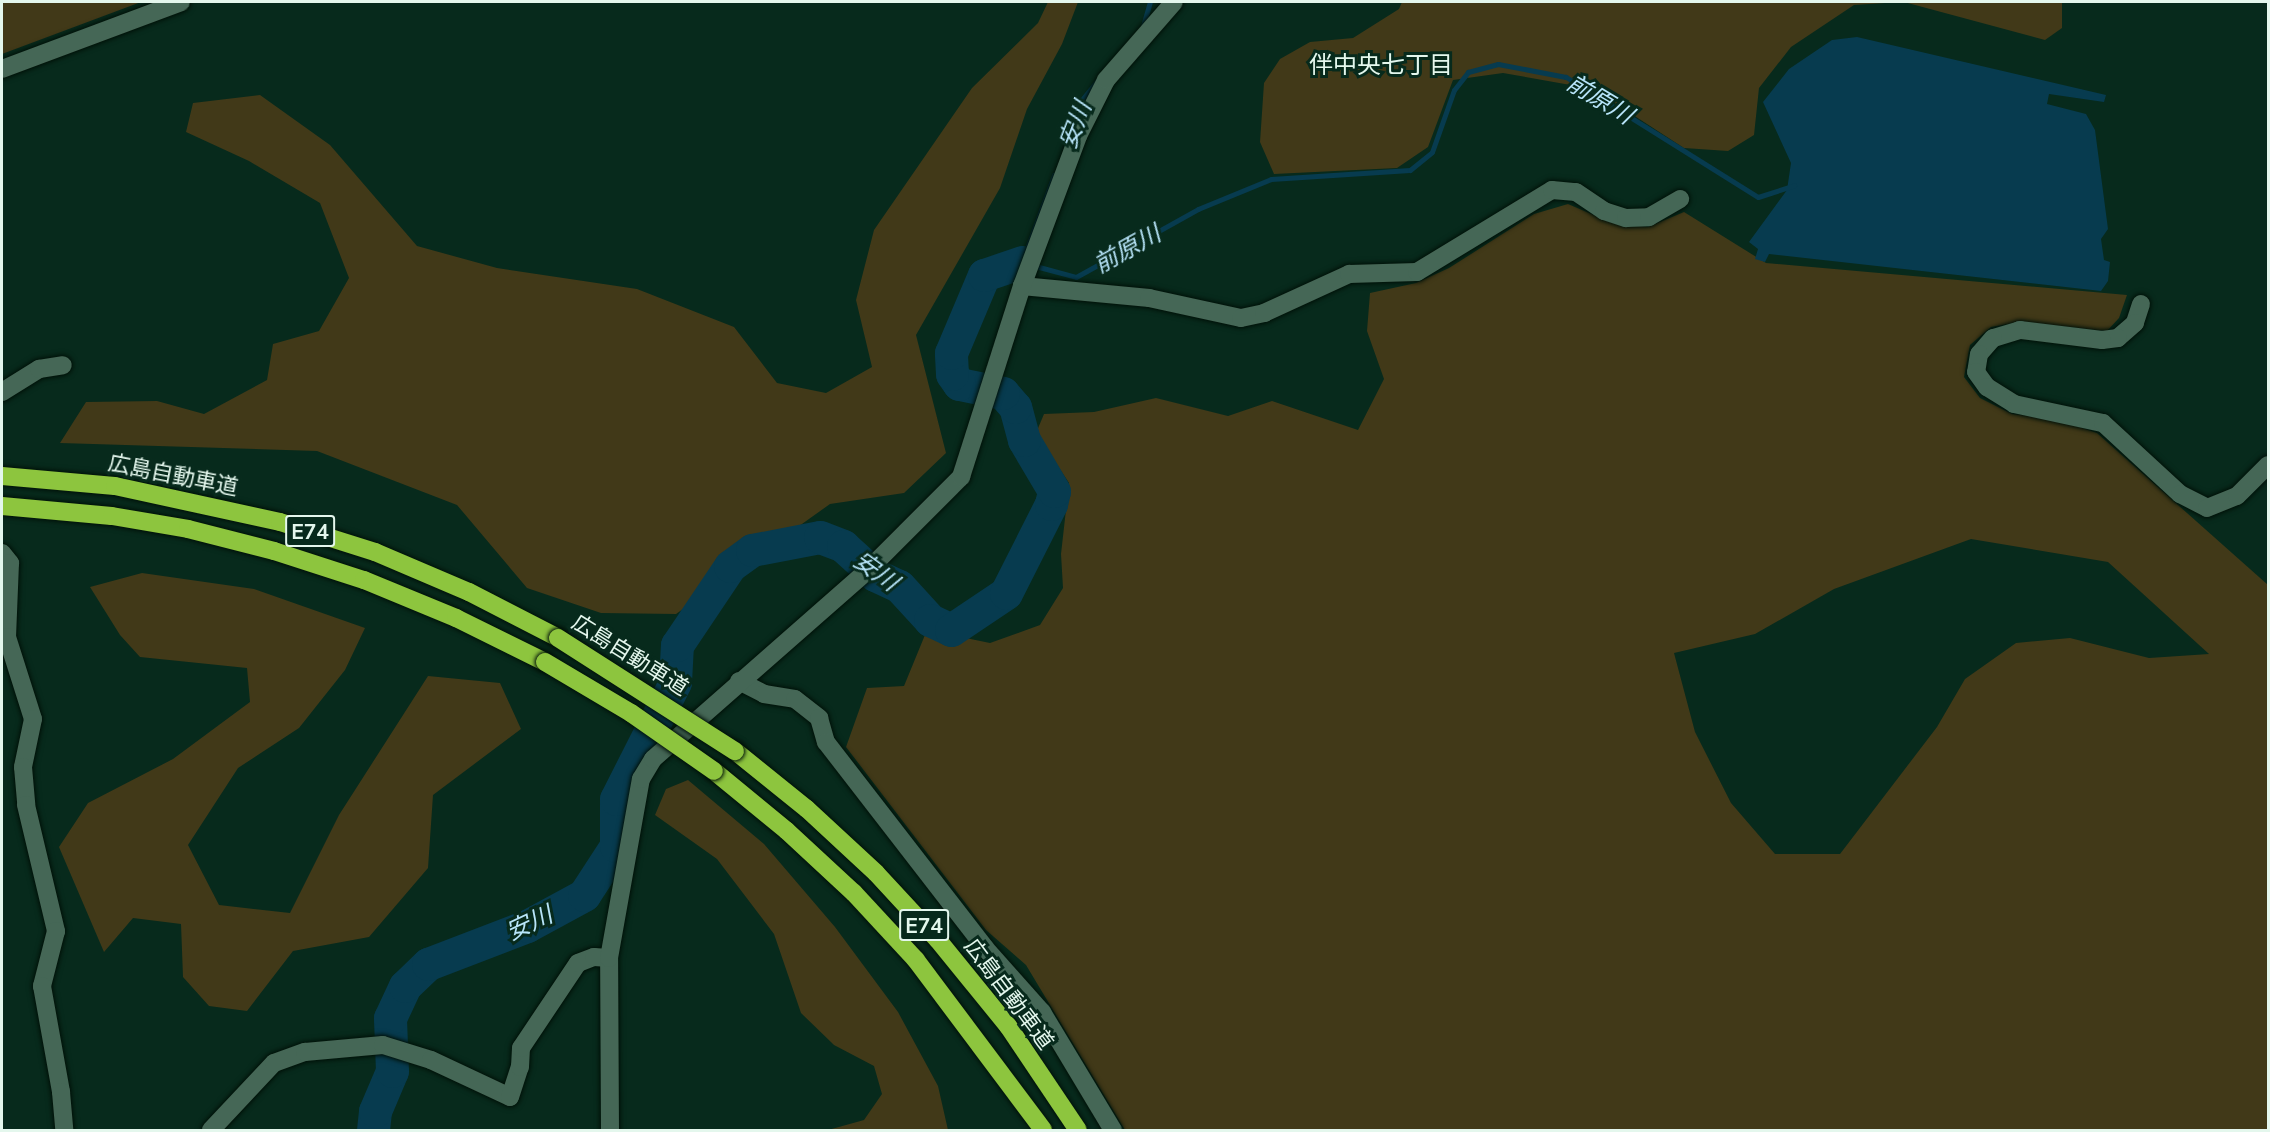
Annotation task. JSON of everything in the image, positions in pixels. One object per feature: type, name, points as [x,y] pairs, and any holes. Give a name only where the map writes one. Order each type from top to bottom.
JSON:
[{"type":"highway","name":"広島自動車道","points":[[2,476],[45,478],[195,501],[280,522],[375,552],[469,592],[558,638],[735,751],[807,809],[867,865],[938,940],[1008,1026],[1078,1131]]},
{"type":"highway","name":"E74","points":[[2,506],[46,508],[188,529],[274,551],[364,580],[456,618],[544,662],[631,713],[714,771],[787,831],[854,893],[916,960],[984,1046],[1043,1131]]},
{"type":"street","points":[[2,69],[182,2]]},
{"type":"street","points":[[610,1131],[609,958],[641,779],[653,759],[739,681],[755,672],[868,569],[961,477],[1022,286],[1078,136],[1106,80],[1174,2]]},
{"type":"street","points":[[1022,286],[1149,298],[1241,318],[1264,313],[1349,273],[1417,272],[1552,190],[1576,192],[1604,211],[1626,218],[1649,217],[1680,199]]},
{"type":"street","points":[[2141,304],[2135,323],[2118,338],[2020,330],[1993,338],[1978,354],[1976,372],[1987,387],[2014,404],[2103,423],[2180,494],[2207,507],[2236,496],[2268,465]]},
{"type":"street","points":[[2,392],[39,369],[63,365]]},
{"type":"street","points":[[2,553],[10,563],[7,637],[33,719],[23,767],[25,796],[56,931],[42,986],[61,1092],[64,1131]]},
{"type":"street","points":[[739,681],[764,694],[795,699],[819,718],[833,751],[985,948],[1042,1012],[1113,1131]]},
{"type":"street","points":[[211,1131],[274,1063],[287,1055],[390,1047],[510,1097],[520,1067],[521,1048],[578,963],[594,957],[609,958]]},
{"type":"shaded area","points":[[2,2],[141,2],[2,54]]},
{"type":"shaded area","points":[[1048,2],[1078,2],[1062,44],[1027,109],[1000,188],[916,335],[946,453],[904,493],[830,504],[676,614],[601,613],[527,588],[457,505],[317,451],[60,443],[86,402],[157,401],[204,414],[267,380],[273,344],[319,331],[349,278],[320,203],[249,161],[186,132],[193,103],[260,95],[330,145],[417,246],[497,268],[637,289],[734,327],[777,383],[826,393],[872,367],[856,300],[874,230],[972,88],[1038,23]]},
{"type":"shaded area","points":[[1402,2],[1901,2],[1854,5],[1791,47],[1759,88],[1754,135],[1728,151],[1684,148],[1593,89],[1503,73],[1453,80],[1428,147],[1397,168],[1274,174],[1260,142],[1264,83],[1280,59],[1310,42],[1353,38],[1399,9]]},
{"type":"shaded area","points":[[1904,2],[2062,2],[2062,28],[2045,40]]},
{"type":"shaded area","points":[[1568,204],[1610,222],[1648,227],[1684,212],[1766,263],[2127,295],[2119,318],[2107,331],[2019,322],[1991,327],[1970,345],[1964,377],[1980,398],[2012,414],[2055,419],[2097,433],[2268,585],[2268,1130],[1125,1130],[1026,965],[986,930],[846,747],[867,688],[904,686],[927,630],[990,643],[1040,625],[1063,588],[1061,554],[1069,483],[1036,433],[1044,414],[1094,412],[1156,398],[1228,416],[1272,401],[1358,430],[1384,379],[1367,331],[1370,293],[1416,283],[1449,268],[1534,214]],"holes":[[[1971,539],[2108,562],[2209,654],[2149,658],[2070,638],[2016,643],[1965,679],[1937,727],[1840,854],[1775,854],[1731,803],[1695,732],[1674,653],[1755,634],[1834,589]]]},
{"type":"shaded area","points":[[142,573],[254,589],[365,628],[345,670],[299,728],[238,768],[188,845],[219,905],[290,913],[339,815],[428,676],[500,683],[521,729],[433,795],[428,868],[369,937],[293,951],[247,1011],[209,1006],[183,977],[181,924],[133,918],[104,952],[59,847],[88,803],[173,759],[250,702],[247,668],[140,657],[120,635],[90,587]]},
{"type":"shaded area","points":[[688,780],[764,844],[835,927],[898,1012],[938,1086],[948,1130],[828,1130],[864,1120],[882,1094],[874,1066],[834,1045],[801,1013],[774,934],[717,859],[655,815],[666,789]]},
{"type":"water","points":[[1857,37],[2106,95],[2104,102],[2049,94],[2047,104],[2086,114],[2095,130],[2108,229],[2101,239],[2104,260],[2110,262],[2108,281],[2101,291],[1769,254],[1765,262],[1755,259],[1758,249],[1749,242],[1787,190],[1791,163],[1763,102],[1789,69],[1832,40]]},
{"type":"waterway","name":"安川","points":[[1143,26],[1150,2]]},
{"type":"waterway","name":"前原川","points":[[1039,267],[1076,277],[1198,209],[1271,179],[1410,170],[1432,152],[1454,90],[1468,72],[1498,64],[1566,77],[1758,197],[1794,185]]},
{"type":"waterway","name":"安川","points":[[1073,128],[1080,102],[1097,81]]},
{"type":"waterway","name":"安川","points":[[1023,259],[1054,175]]},
{"type":"waterway","name":"安川","points":[[373,1130],[375,1111],[392,1071],[390,1018],[405,986],[428,964],[527,926],[584,895],[616,846],[616,799],[675,682],[677,645],[730,566],[752,550],[820,537],[843,546],[875,575],[899,586],[930,620],[951,630],[1006,593],[1051,504],[1054,491],[1024,440],[1015,407],[1003,393],[959,384],[952,374],[951,353],[984,275],[1022,262]]},
{"type":"district","name":"伴中央七丁目","points":[[1381,65]]}]
